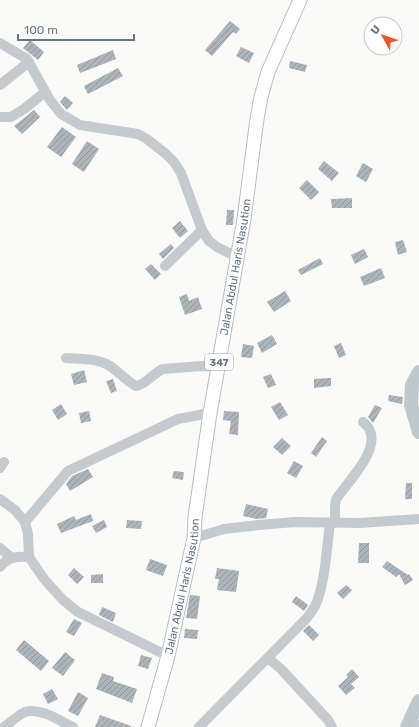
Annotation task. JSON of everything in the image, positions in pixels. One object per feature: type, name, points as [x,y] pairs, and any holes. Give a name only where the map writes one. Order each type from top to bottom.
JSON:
[{"type":"main road","name":"Jalan Abdul Haris Nasution","points":[[148,727],[168,656],[194,538],[195,517],[210,413],[248,189],[256,119],[268,72],[300,0]]},
{"type":"street","points":[[0,43],[30,62],[45,92],[61,114],[80,125],[138,134],[166,154],[174,162],[181,173],[202,230],[214,245],[237,257]]},
{"type":"street","points":[[0,85],[30,62]]},
{"type":"street","points":[[0,117],[11,117],[24,109],[45,92]]},
{"type":"street","points":[[165,266],[202,230]]},
{"type":"street","points":[[66,358],[94,360],[104,363],[136,386],[143,384],[158,371],[163,369],[202,366],[218,367]]},
{"type":"street","points":[[24,522],[68,470],[178,419],[210,413]]},
{"type":"street","points":[[199,727],[306,619],[316,605],[321,589],[336,499],[368,455],[371,439],[369,429],[363,422]]},
{"type":"street","points":[[0,499],[15,510],[24,522],[28,534],[29,557],[44,579],[63,600],[78,612],[168,656]]},
{"type":"street","points":[[194,538],[224,529],[295,522],[360,523],[418,520]]},
{"type":"street","points":[[0,548],[4,561],[29,557]]},
{"type":"street","points":[[268,658],[281,669],[328,720],[332,727]]},
{"type":"street","points":[[4,727],[24,713],[33,711],[43,713],[74,727]]},
{"type":"building","points":[[230,21],[240,29],[236,34],[233,32],[212,56],[205,50]]},
{"type":"building","points":[[30,40],[44,52],[38,60],[23,48]]},
{"type":"building","points":[[241,47],[254,53],[249,63],[236,56]]},
{"type":"building","points":[[113,50],[116,59],[80,73],[77,65]]},
{"type":"building","points":[[290,61],[307,65],[305,72],[289,68]]},
{"type":"building","points":[[118,68],[123,76],[88,94],[84,86]]},
{"type":"building","points":[[65,96],[73,103],[67,110],[60,102]]},
{"type":"building","points":[[34,110],[40,117],[22,134],[14,126]]},
{"type":"building","points":[[62,127],[76,137],[61,157],[47,147]]},
{"type":"building","points":[[87,141],[99,149],[84,172],[72,164]]},
{"type":"building","points":[[324,161],[339,173],[331,182],[331,180],[318,169]]},
{"type":"building","points":[[363,163],[373,169],[366,182],[356,176]]},
{"type":"building","points":[[307,180],[319,192],[311,200],[299,188]]},
{"type":"building","points":[[352,198],[352,208],[332,208],[331,199]]},
{"type":"building","points":[[227,210],[234,210],[233,225],[226,225]]},
{"type":"building","points":[[180,221],[188,231],[180,238],[172,228]]},
{"type":"building","points":[[403,240],[407,252],[398,255],[395,242]]},
{"type":"building","points":[[171,244],[174,248],[163,259],[159,254]]},
{"type":"building","points":[[364,249],[368,257],[355,264],[351,255]]},
{"type":"building","points":[[320,258],[323,264],[301,275],[298,270]]},
{"type":"building","points":[[151,264],[161,274],[155,280],[145,269]]},
{"type":"building","points":[[381,268],[385,278],[364,286],[360,277]]},
{"type":"building","points":[[285,291],[291,301],[274,312],[267,302]]},
{"type":"building","points":[[187,294],[189,301],[198,297],[202,309],[185,315],[179,297]]},
{"type":"building","points":[[272,335],[277,344],[262,353],[257,343]]},
{"type":"building","points":[[341,343],[346,355],[339,358],[334,346]]},
{"type":"building","points":[[243,344],[254,346],[252,358],[241,357]]},
{"type":"building","points":[[84,370],[87,382],[74,385],[71,374]]},
{"type":"building","points":[[271,374],[276,385],[268,388],[263,377]]},
{"type":"building","points":[[331,378],[331,386],[314,388],[314,379]]},
{"type":"building","points":[[113,379],[117,391],[111,393],[106,381]]},
{"type":"building","points":[[389,395],[403,397],[402,404],[388,401]]},
{"type":"building","points":[[280,402],[288,415],[279,420],[271,407]]},
{"type":"building","points":[[61,404],[67,414],[58,420],[52,410]]},
{"type":"building","points":[[375,405],[382,408],[373,423],[368,417]]},
{"type":"building","points":[[89,411],[91,421],[81,423],[79,413]]},
{"type":"building","points":[[224,411],[239,412],[238,435],[229,434],[231,421],[223,420]]},
{"type":"building","points":[[322,437],[327,441],[316,457],[311,453]]},
{"type":"building","points":[[282,438],[291,446],[282,455],[273,447]]},
{"type":"building","points":[[294,461],[303,466],[296,478],[287,473]]},
{"type":"building","points":[[88,469],[93,477],[70,491],[66,484],[72,476]]},
{"type":"building","points":[[174,471],[184,472],[183,480],[172,478]]},
{"type":"building","points":[[406,483],[412,483],[412,499],[405,499]]},
{"type":"building","points":[[246,504],[268,509],[266,518],[256,519],[243,516]]},
{"type":"building","points":[[91,514],[93,521],[61,533],[57,524],[74,516],[76,520]]},
{"type":"building","points":[[104,520],[107,527],[96,533],[92,526]]},
{"type":"building","points":[[127,520],[142,521],[141,529],[126,528]]},
{"type":"building","points":[[359,543],[369,543],[369,563],[358,563]]},
{"type":"building","points":[[150,559],[167,565],[163,576],[146,570]]},
{"type":"building","points":[[387,561],[408,575],[409,574],[413,580],[405,585],[399,574],[396,577],[382,567]]},
{"type":"building","points":[[74,568],[84,577],[77,584],[68,575]]},
{"type":"building","points":[[217,568],[239,571],[236,592],[217,590],[219,579],[215,579]]},
{"type":"building","points":[[103,574],[103,583],[91,583],[91,575]]},
{"type":"building","points":[[346,585],[352,590],[343,599],[337,593]]},
{"type":"building","points":[[190,595],[200,596],[197,619],[186,618]]},
{"type":"building","points":[[296,596],[308,605],[304,611],[292,602]]},
{"type":"building","points":[[102,607],[116,613],[113,622],[99,615]]},
{"type":"building","points":[[74,619],[82,623],[74,636],[66,632]]},
{"type":"building","points":[[309,625],[319,635],[313,641],[303,631]]},
{"type":"building","points":[[185,629],[198,630],[197,639],[184,638]]},
{"type":"building","points":[[24,640],[49,661],[41,671],[16,650]]},
{"type":"building","points":[[65,652],[75,660],[63,676],[52,668]]},
{"type":"building","points":[[141,655],[152,658],[148,669],[138,666]]},
{"type":"building","points":[[352,669],[359,677],[351,684],[355,688],[346,695],[338,686],[348,677],[346,675]]},
{"type":"building","points":[[102,673],[114,677],[113,681],[137,689],[132,703],[96,689]]},
{"type":"building","points":[[52,689],[58,699],[48,704],[43,694]]},
{"type":"building","points":[[78,692],[88,698],[78,716],[68,711]]},
{"type":"building","points":[[100,715],[131,726],[131,727],[95,727]]},
{"type":"waterway","points":[[419,372],[412,385],[411,405],[419,432]]},
{"type":"waterway","points":[[407,727],[419,701]]}]
